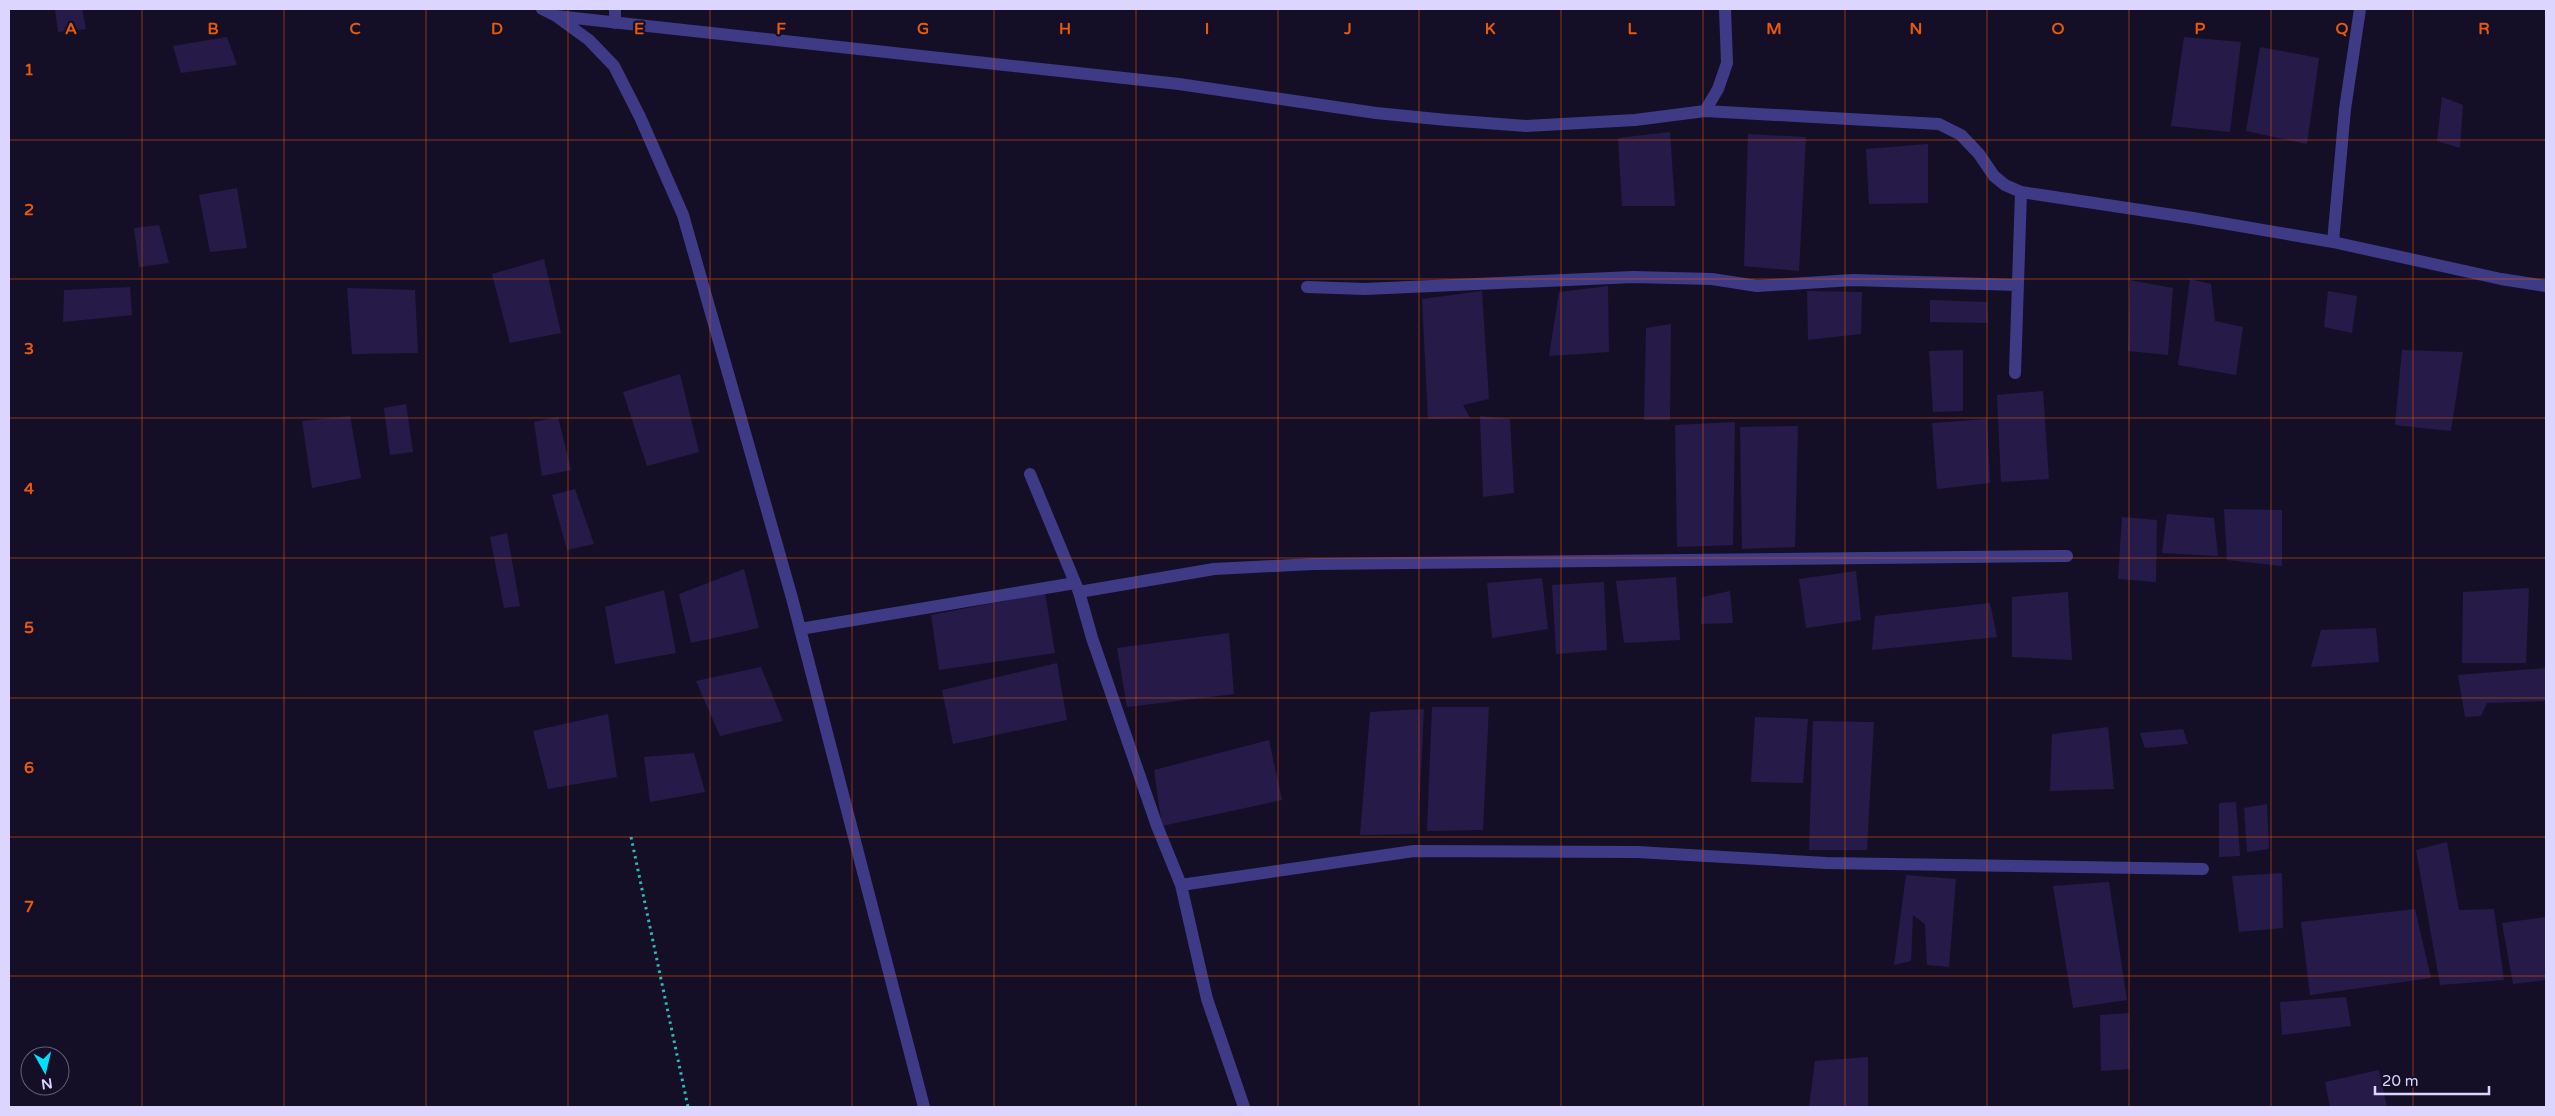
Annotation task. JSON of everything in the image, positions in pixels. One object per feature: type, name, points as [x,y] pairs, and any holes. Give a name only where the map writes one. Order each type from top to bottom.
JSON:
[{"type":"street","points":[[542,9],[556,16],[589,40],[614,66],[640,117],[683,215],[800,629],[924,1107]]},
{"type":"street","points":[[615,9],[615,22]]},
{"type":"street","points":[[1705,111],[1718,89],[1727,63],[1725,9]]},
{"type":"street","points":[[2333,242],[2345,108],[2360,9]]},
{"type":"street","points":[[556,16],[1179,84],[1376,113],[1447,120],[1526,126],[1635,120],[1705,111],[1939,124],[1961,135],[1979,154],[1994,176],[2005,185],[2020,192],[2333,242],[2546,286]]},
{"type":"street","points":[[2015,373],[2020,192]]},
{"type":"street","points":[[1307,287],[1366,289],[1633,277],[1712,279],[1758,286],[1853,280],[2018,285]]},
{"type":"street","points":[[1030,474],[1077,588],[1092,638],[1157,826],[1180,885],[1207,999],[1239,1087],[1244,1107]]},
{"type":"street","points":[[800,629],[918,608],[1214,569],[1313,564],[2066,556]]},
{"type":"street","points":[[1180,885],[1414,851],[1637,852],[1826,863],[2203,869]]},
{"type":"path","points":[[632,837],[688,1107]]},
{"type":"building","points":[[55,9],[82,9],[86,29],[58,32]]},
{"type":"building","points":[[227,37],[237,65],[181,73],[173,46]]},
{"type":"building","points":[[2184,37],[2241,42],[2230,132],[2171,126]]},
{"type":"building","points":[[2260,47],[2319,58],[2307,144],[2246,131]]},
{"type":"building","points":[[2442,97],[2463,105],[2460,148],[2437,141]]},
{"type":"building","points":[[1670,132],[1675,206],[1622,206],[1618,138]]},
{"type":"building","points":[[1748,134],[1806,137],[1799,271],[1744,266]]},
{"type":"building","points":[[1928,144],[1928,203],[1869,204],[1866,149]]},
{"type":"building","points":[[237,188],[247,248],[210,252],[199,195]]},
{"type":"building","points":[[159,225],[169,263],[139,267],[134,228]]},
{"type":"building","points":[[544,259],[561,333],[510,343],[492,274]]},
{"type":"building","points":[[2190,279],[2211,284],[2215,321],[2243,327],[2236,375],[2178,365]]},
{"type":"building","points":[[2130,280],[2173,288],[2168,355],[2128,351]]},
{"type":"building","points":[[1608,286],[1609,352],[1549,356],[1559,292]]},
{"type":"building","points":[[130,287],[132,315],[63,322],[64,290]]},
{"type":"building","points":[[347,288],[415,290],[418,353],[352,354]]},
{"type":"building","points":[[1482,291],[1489,399],[1463,405],[1470,418],[1428,419],[1422,299]]},
{"type":"building","points":[[1807,291],[1862,292],[1861,334],[1808,340]]},
{"type":"building","points":[[2328,291],[2357,296],[2352,333],[2324,327]]},
{"type":"building","points":[[1930,300],[1987,302],[1988,323],[1930,322]]},
{"type":"building","points":[[1671,324],[1670,420],[1644,420],[1646,328]]},
{"type":"building","points":[[1963,350],[1963,411],[1933,412],[1929,351]]},
{"type":"building","points":[[2402,350],[2463,352],[2451,431],[2395,425]]},
{"type":"building","points":[[680,374],[699,452],[647,466],[623,392]]},
{"type":"building","points":[[2043,391],[2049,479],[2001,482],[1997,395]]},
{"type":"building","points":[[406,404],[413,452],[390,455],[384,408]]},
{"type":"building","points":[[350,416],[361,478],[312,488],[302,421]]},
{"type":"building","points":[[1480,416],[1510,419],[1514,493],[1483,497]]},
{"type":"building","points":[[558,417],[571,470],[542,476],[534,422]]},
{"type":"building","points":[[1987,419],[1990,483],[1937,489],[1932,423]]},
{"type":"building","points":[[1735,422],[1733,545],[1677,547],[1675,425]]},
{"type":"building","points":[[1798,426],[1795,547],[1742,549],[1740,427]]},
{"type":"building","points":[[575,489],[594,544],[567,550],[552,495]]},
{"type":"building","points":[[2224,509],[2282,510],[2282,566],[2227,560]]},
{"type":"building","points":[[2167,514],[2214,518],[2218,556],[2162,553]]},
{"type":"building","points":[[2122,517],[2157,520],[2156,582],[2118,579]]},
{"type":"building","points":[[507,533],[520,606],[504,608],[490,537]]},
{"type":"building","points":[[744,569],[759,628],[691,643],[679,594]]},
{"type":"building","points":[[1856,571],[1861,620],[1806,628],[1799,579]]},
{"type":"building","points":[[1676,577],[1680,640],[1624,643],[1616,581]]},
{"type":"building","points":[[1542,578],[1548,629],[1492,638],[1487,583]]},
{"type":"building","points":[[1604,582],[1607,650],[1556,654],[1552,585]]},
{"type":"building","points":[[2529,588],[2526,663],[2462,663],[2463,592]]},
{"type":"building","points":[[664,590],[676,653],[615,664],[605,607]]},
{"type":"building","points":[[1730,591],[1733,623],[1701,624],[1702,597]]},
{"type":"building","points":[[2068,592],[2072,660],[2012,657],[2012,597]]},
{"type":"building","points":[[1045,593],[1055,653],[939,670],[931,615]]},
{"type":"building","points":[[1990,603],[1997,637],[1872,650],[1875,616]]},
{"type":"building","points":[[2376,628],[2379,662],[2311,667],[2321,630]]},
{"type":"building","points":[[1229,633],[1234,694],[1127,707],[1117,648]]},
{"type":"building","points":[[1057,663],[1067,720],[953,744],[942,690]]},
{"type":"building","points":[[761,667],[783,721],[720,736],[696,681]]},
{"type":"building","points":[[2546,668],[2546,701],[2487,703],[2481,716],[2465,717],[2458,675]]},
{"type":"building","points":[[1432,707],[1489,707],[1483,830],[1427,831]]},
{"type":"building","points":[[1424,709],[1418,834],[1360,835],[1370,712]]},
{"type":"building","points":[[608,714],[617,777],[548,789],[533,731]]},
{"type":"building","points":[[1755,717],[1808,719],[1803,783],[1751,782]]},
{"type":"building","points":[[1813,721],[1874,722],[1867,850],[1809,850]]},
{"type":"building","points":[[2108,727],[2114,789],[2050,791],[2052,734]]},
{"type":"building","points":[[2183,729],[2188,744],[2145,748],[2140,733]]},
{"type":"building","points":[[1269,740],[1282,800],[1162,826],[1154,770]]},
{"type":"building","points":[[694,753],[705,792],[650,802],[644,757]]},
{"type":"building","points":[[2236,802],[2240,856],[2219,857],[2219,803]]},
{"type":"building","points":[[2267,804],[2269,849],[2247,852],[2244,808]]},
{"type":"building","points":[[2447,842],[2459,910],[2494,909],[2504,980],[2440,985],[2416,850]]},
{"type":"building","points":[[2282,873],[2283,928],[2239,932],[2232,876]]},
{"type":"building","points":[[1906,875],[1956,879],[1949,967],[1927,965],[1925,924],[1913,915],[1911,961],[1894,965]]},
{"type":"building","points":[[2109,882],[2127,1000],[2073,1008],[2053,886]]},
{"type":"building","points":[[2415,909],[2431,978],[2310,995],[2301,922]]},
{"type":"building","points":[[2546,917],[2546,980],[2513,984],[2502,923]]},
{"type":"building","points":[[2346,997],[2351,1026],[2282,1035],[2280,1002]]},
{"type":"building","points":[[2129,1013],[2130,1069],[2101,1071],[2100,1015]]},
{"type":"building","points":[[1868,1057],[1868,1107],[1809,1107],[1815,1061]]},
{"type":"building","points":[[2379,1070],[2387,1107],[2330,1107],[2325,1082]]}]
